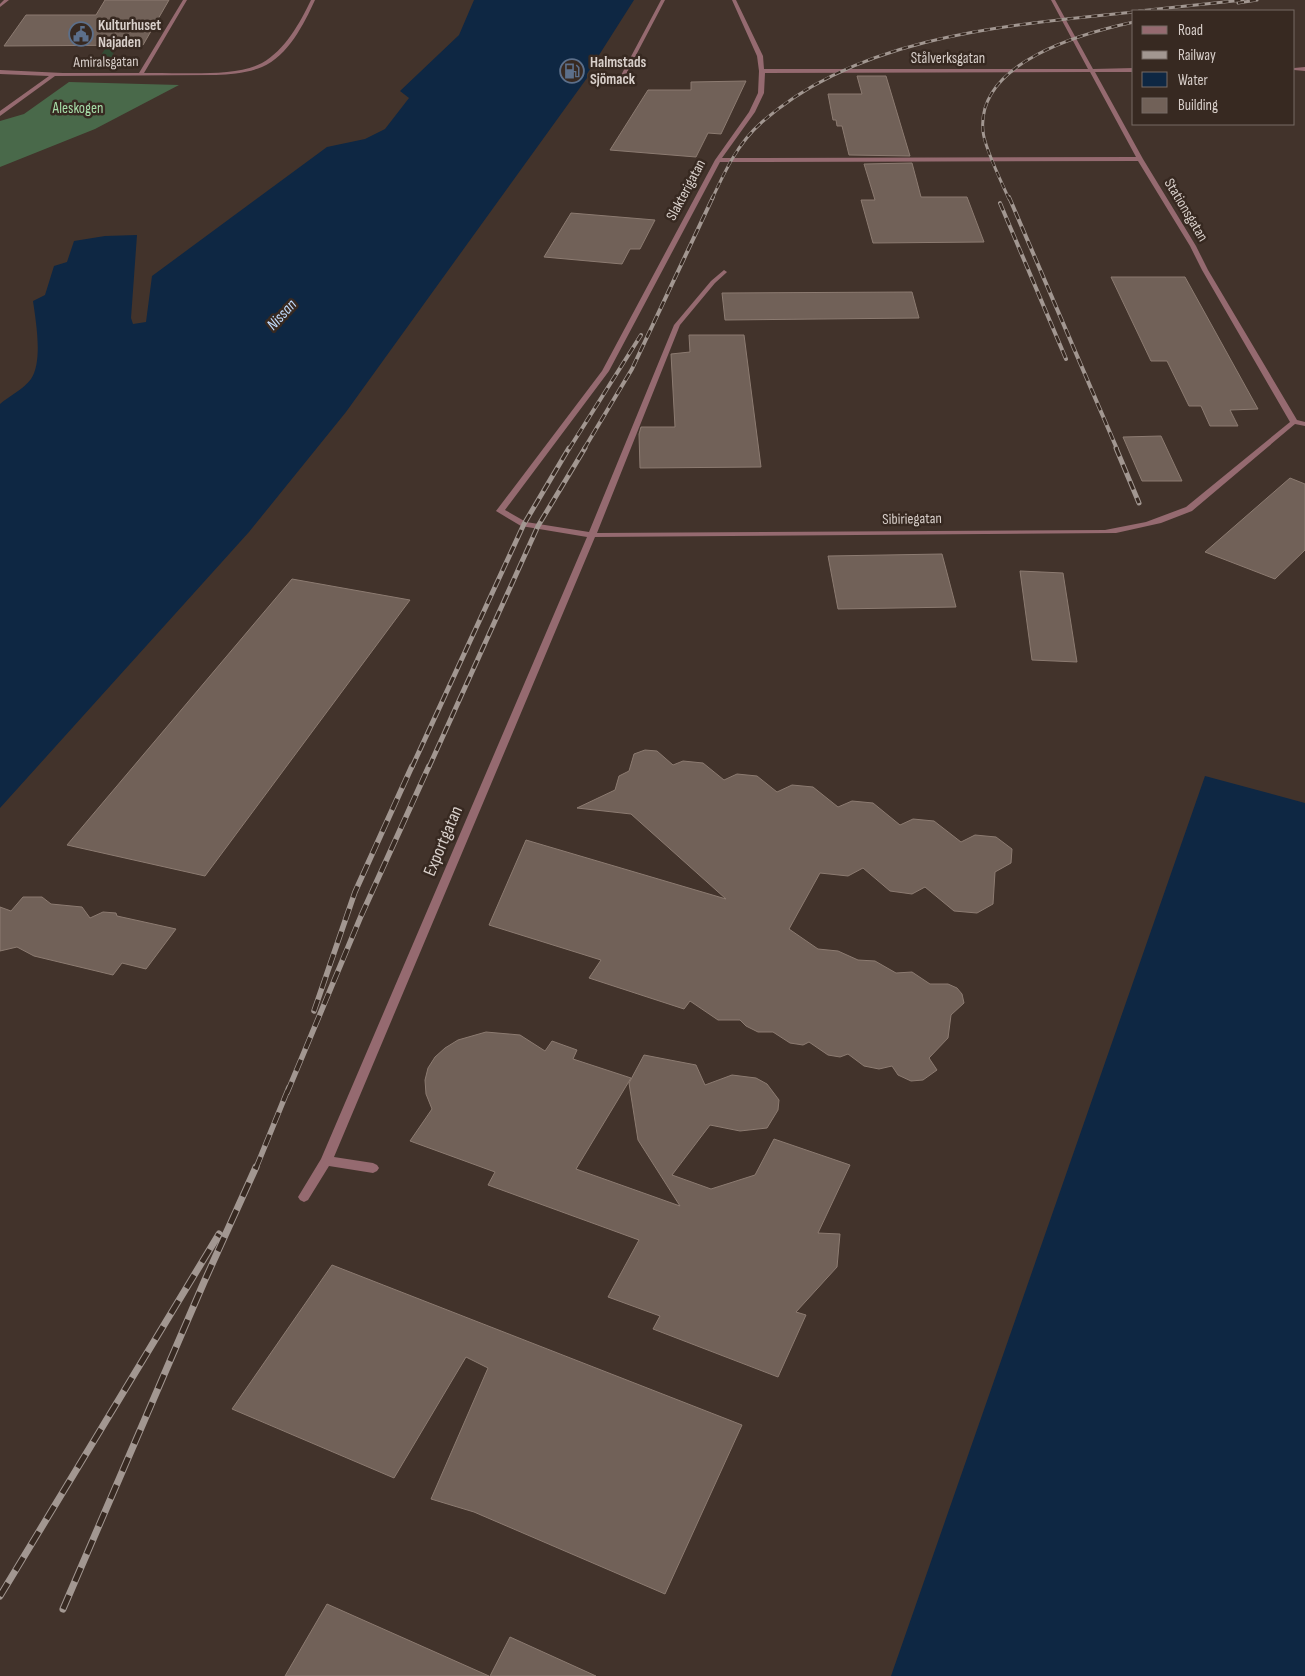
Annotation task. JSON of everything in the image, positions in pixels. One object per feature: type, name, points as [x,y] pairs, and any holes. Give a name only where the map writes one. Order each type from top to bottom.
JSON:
[{"type":"street","points":[[0,6],[7,0]]},
{"type":"street","points":[[140,74],[185,0]]},
{"type":"street","name":"Amiralsgatan","points":[[0,72],[53,75],[212,73],[243,70],[263,64],[272,58],[299,26],[313,0]]},
{"type":"street","points":[[620,80],[663,0]]},
{"type":"street","points":[[718,160],[752,112],[761,93],[762,72],[760,56],[734,0]]},
{"type":"street","name":"Stationsgatan","points":[[1053,0],[1140,159],[1193,246],[1294,422]]},
{"type":"street","name":"Stålverksgatan","points":[[762,72],[1132,70]]},
{"type":"street","points":[[0,114],[53,75]]},
{"type":"street","name":"Slakterigatan","points":[[500,511],[606,371],[718,160],[1140,159]]},
{"type":"street","name":"Exportgatan","points":[[304,1197],[326,1161],[558,618],[678,325],[713,282],[724,272]]},
{"type":"street","points":[[1294,422],[1305,424]]},
{"type":"street","name":"Sibiriegatan","points":[[500,511],[524,524],[591,535],[1105,532],[1124,530],[1174,517],[1189,509],[1294,422]]},
{"type":"street","points":[[326,1161],[373,1168]]},
{"type":"green space","points":[[116,48],[109,62],[105,62],[101,69],[92,69],[105,49]]},
{"type":"green space","name":"Aleskogen","points":[[69,82],[179,85],[95,129],[0,167],[0,121],[24,114]]},
{"type":"water","name":"Nissan","points":[[474,0],[634,0],[587,74],[587,78],[346,412],[249,532],[0,808],[0,404],[24,386],[31,379],[35,371],[38,341],[33,301],[45,295],[54,266],[67,262],[74,241],[105,236],[137,235],[131,318],[133,324],[146,322],[152,276],[327,147],[365,139],[385,129],[409,98],[400,91],[459,35]]},
{"type":"water","points":[[1205,776],[1305,803],[1305,1676],[891,1676]]},
{"type":"building","name":"Kulturhuset Najaden","points":[[105,0],[169,0],[143,45],[4,46],[26,15],[96,15]]},
{"type":"building","points":[[857,76],[886,76],[910,156],[849,155],[842,126],[837,126],[836,120],[833,120],[828,94],[862,94]]},
{"type":"building","points":[[746,81],[721,134],[708,133],[696,157],[610,150],[648,90],[691,90],[691,82]]},
{"type":"building","points":[[912,163],[921,197],[967,197],[984,242],[873,243],[861,200],[875,200],[864,164]]},
{"type":"building","points":[[571,213],[655,220],[640,249],[630,249],[622,264],[544,257]]},
{"type":"building","points":[[1111,277],[1185,277],[1258,409],[1230,410],[1238,426],[1210,426],[1201,406],[1189,406],[1167,361],[1151,361]]},
{"type":"building","points":[[912,292],[919,318],[725,320],[722,293]]},
{"type":"building","points":[[689,335],[744,335],[761,467],[640,468],[639,434],[641,427],[675,427],[671,354],[690,352]]},
{"type":"building","points":[[1161,436],[1182,481],[1142,481],[1123,437]]},
{"type":"building","points":[[1290,478],[1305,484],[1305,550],[1275,579],[1205,552]]},
{"type":"building","points":[[942,554],[956,607],[838,609],[828,556]]},
{"type":"building","points":[[1020,571],[1063,573],[1077,662],[1032,660]]},
{"type":"building","points":[[292,579],[410,600],[205,876],[67,845]]},
{"type":"building","points":[[645,750],[657,751],[673,765],[683,761],[703,763],[724,780],[737,774],[757,776],[777,792],[792,785],[813,787],[838,807],[852,801],[873,803],[900,825],[913,819],[934,821],[961,842],[975,835],[996,837],[1012,849],[1011,863],[995,872],[993,904],[977,913],[954,911],[925,887],[912,894],[890,891],[863,868],[848,876],[820,873],[789,929],[818,949],[838,951],[858,960],[875,961],[896,973],[912,972],[930,984],[948,984],[957,988],[962,994],[964,1003],[951,1015],[948,1038],[929,1058],[937,1070],[923,1080],[911,1081],[898,1075],[892,1066],[879,1069],[864,1066],[848,1054],[840,1057],[828,1055],[809,1042],[803,1045],[790,1043],[773,1032],[758,1032],[746,1026],[740,1020],[718,1020],[690,1001],[684,1009],[589,978],[601,960],[489,925],[526,840],[726,899],[631,814],[577,808],[615,790],[619,776],[629,771],[634,754]]},
{"type":"building","points":[[23,897],[42,897],[51,904],[82,907],[90,918],[103,912],[116,913],[117,916],[176,929],[146,969],[122,963],[113,975],[34,956],[17,947],[0,951],[0,907],[11,911]]},
{"type":"building","points":[[486,1032],[520,1035],[545,1051],[552,1041],[577,1050],[573,1059],[631,1078],[576,1169],[680,1206],[638,1140],[629,1083],[644,1055],[696,1065],[705,1085],[732,1075],[756,1078],[767,1084],[779,1100],[778,1110],[767,1128],[740,1131],[710,1125],[672,1175],[711,1189],[755,1175],[774,1139],[850,1165],[818,1233],[840,1234],[837,1267],[796,1312],[806,1315],[778,1377],[653,1329],[660,1316],[608,1297],[639,1240],[488,1185],[495,1172],[410,1141],[432,1109],[426,1094],[425,1080],[428,1068],[435,1057],[458,1040]]},
{"type":"building","points":[[332,1265],[742,1425],[665,1594],[474,1512],[431,1499],[488,1368],[466,1357],[394,1478],[232,1409]]},
{"type":"building","points":[[327,1604],[489,1676],[285,1676]]},
{"type":"building","points":[[510,1637],[596,1676],[490,1676]]},
{"type":"railway","points":[[1148,10],[1243,0]]},
{"type":"railway","points":[[1238,3],[1257,0]]},
{"type":"railway","points":[[712,199],[745,139],[761,123],[800,93],[843,70],[889,53],[938,39],[1037,22],[1132,12]]},
{"type":"railway","points":[[1009,199],[990,155],[983,131],[985,107],[996,86],[1014,69],[1062,43],[1132,22]]},
{"type":"railway","points":[[584,449],[632,369],[713,197]]},
{"type":"railway","points":[[1009,197],[1117,449]]},
{"type":"railway","points":[[1000,203],[1066,359]]},
{"type":"railway","points":[[569,449],[641,335]]},
{"type":"railway","points":[[412,767],[524,524],[569,448]]},
{"type":"railway","points":[[429,767],[538,526],[585,448]]},
{"type":"railway","points":[[1116,448],[1139,503]]},
{"type":"railway","points":[[314,1011],[355,892],[412,766]]},
{"type":"railway","points":[[287,1093],[361,916],[429,766]]},
{"type":"railway","points":[[256,1168],[289,1087]]},
{"type":"railway","points":[[63,1609],[204,1282],[256,1167]]},
{"type":"railway","points":[[0,1596],[219,1234]]},
{"type":"place","name":"Kulturhuset Najaden","points":[[81,34]]},
{"type":"place","name":"Halmstads Sjömack","points":[[572,71]]}]
